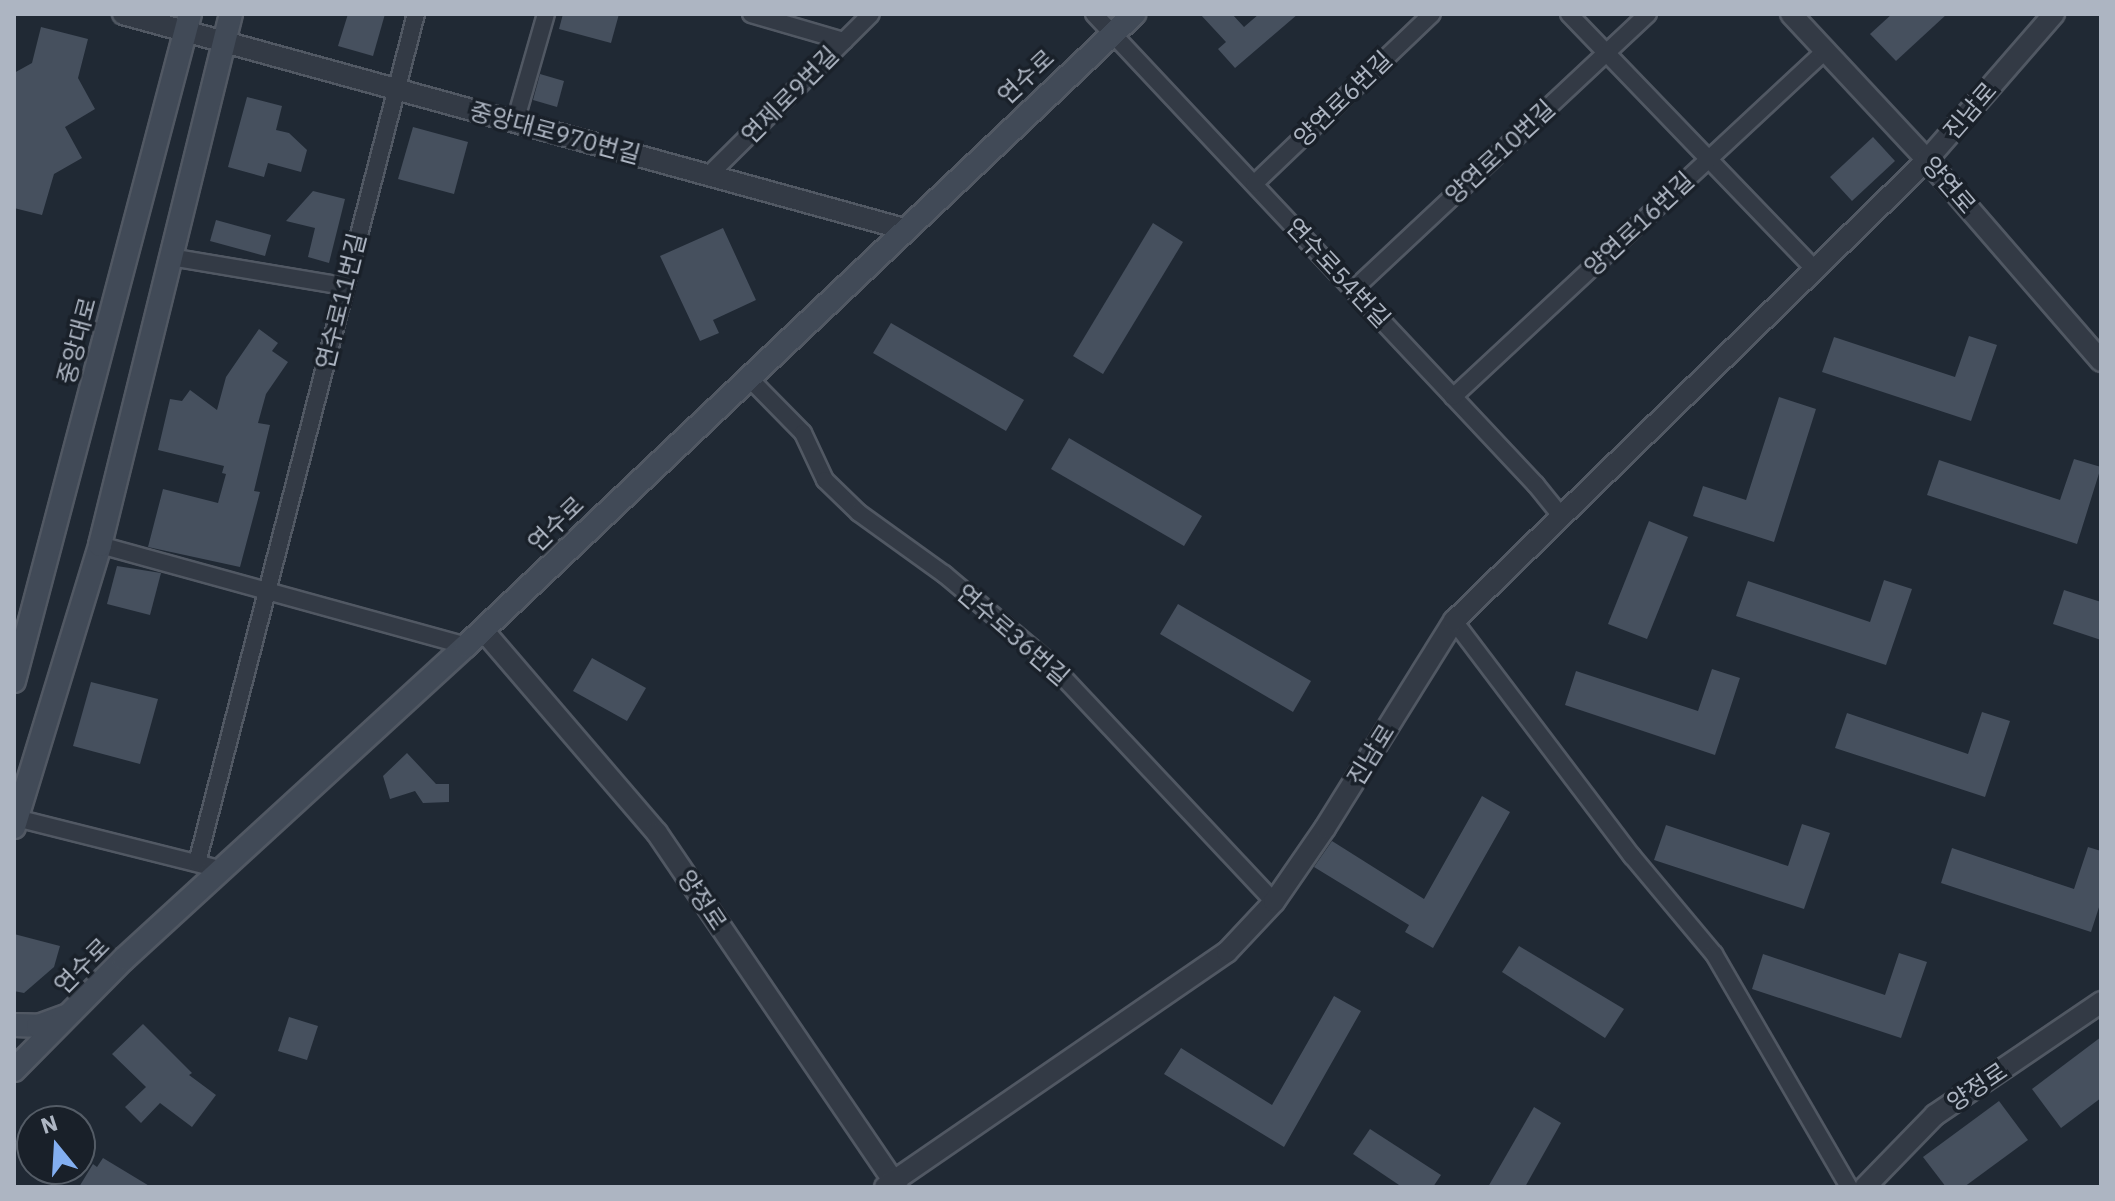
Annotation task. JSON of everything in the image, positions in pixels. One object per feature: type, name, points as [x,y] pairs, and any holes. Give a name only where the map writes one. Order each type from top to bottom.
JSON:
[{"type":"main road","name":"중앙대로","points":[[14,681],[202,31],[231,14]]},
{"type":"main road","name":"연수로","points":[[14,1070],[1134,14]]},
{"type":"main road","name":"중앙대로","points":[[15,822],[100,545],[170,257],[202,31]]},
{"type":"main road","points":[[14,1025],[38,1026],[70,1015]]},
{"type":"street","name":"중앙대로970번길","points":[[123,14],[202,31],[395,89],[904,229]]},
{"type":"street","name":"연수로11번길","points":[[197,863],[416,14]]},
{"type":"street","points":[[515,122],[546,14]]},
{"type":"street","points":[[751,14],[844,41]]},
{"type":"street","name":"연제로9번길","points":[[709,175],[871,14]]},
{"type":"street","name":"연수로54번길","points":[[1094,14],[1561,516]]},
{"type":"street","name":"양연로6번길","points":[[1254,184],[1432,14]]},
{"type":"street","points":[[1569,14],[1815,270]]},
{"type":"street","name":"양연로10번길","points":[[1353,290],[1648,14]]},
{"type":"street","name":"양연로","points":[[1791,14],[1927,160],[2101,361]]},
{"type":"street","name":"진남로","points":[[892,1185],[1227,952],[1274,902],[1325,828],[1454,621],[1927,160],[2054,14]]},
{"type":"street","name":"양연로16번길","points":[[1453,397],[1825,51]]},
{"type":"street","points":[[170,257],[344,286]]},
{"type":"street","name":"연수로36번길","points":[[748,377],[803,433],[825,480],[859,513],[944,574],[1049,662],[1274,902]]},
{"type":"street","points":[[100,545],[466,646]]},
{"type":"street","points":[[1454,621],[1632,856],[1714,954],[1849,1187]]},
{"type":"street","name":"양정로","points":[[483,630],[657,833],[892,1185]]},
{"type":"street","points":[[15,822],[223,870]]},
{"type":"street","name":"양정로","points":[[1865,1187],[1935,1115],[2101,1002]]},
{"type":"building","points":[[348,14],[385,14],[373,56],[338,46]]},
{"type":"building","points":[[563,14],[619,14],[611,43],[559,29]]},
{"type":"building","points":[[1200,14],[1232,14],[1244,27],[1259,14],[1298,14],[1235,68],[1218,49],[1226,42]]},
{"type":"building","points":[[1892,14],[1947,14],[1896,61],[1870,34]]},
{"type":"building","points":[[41,27],[88,39],[78,78],[95,109],[65,127],[82,158],[54,174],[42,215],[14,208],[14,73],[32,63]]},
{"type":"building","points":[[540,74],[564,81],[557,107],[533,100]]},
{"type":"building","points":[[247,97],[282,106],[276,130],[289,133],[307,150],[301,172],[268,163],[264,177],[228,167]]},
{"type":"building","points":[[413,127],[468,142],[454,194],[398,179]]},
{"type":"building","points":[[1873,137],[1895,161],[1852,201],[1830,177]]},
{"type":"building","points":[[313,191],[345,199],[329,263],[308,257],[315,228],[286,221]]},
{"type":"building","points":[[216,220],[271,235],[265,256],[210,241]]},
{"type":"building","points":[[1153,223],[1183,242],[1103,374],[1073,356]]},
{"type":"building","points":[[723,228],[756,300],[713,320],[719,333],[700,341],[660,256]]},
{"type":"building","points":[[891,323],[1024,400],[1006,431],[873,353]]},
{"type":"building","points":[[259,329],[278,343],[272,351],[288,362],[266,394],[258,423],[270,425],[254,491],[260,492],[240,567],[148,547],[163,489],[218,503],[226,474],[222,473],[224,466],[158,450],[170,399],[182,401],[190,390],[217,410],[226,377]]},
{"type":"building","points":[[1969,336],[1997,345],[1971,421],[1822,372],[1834,337],[1955,377]]},
{"type":"building","points":[[1779,397],[1816,409],[1774,542],[1693,516],[1703,486],[1746,500]]},
{"type":"building","points":[[1069,438],[1202,516],[1184,546],[1051,469]]},
{"type":"building","points":[[2074,459],[2101,467],[2077,544],[1927,495],[1939,460],[2060,500]]},
{"type":"building","points":[[1649,521],[1688,537],[1647,639],[1608,624]]},
{"type":"building","points":[[117,566],[161,573],[150,615],[107,604]]},
{"type":"building","points":[[1884,580],[1912,589],[1886,665],[1736,616],[1748,581],[1870,622]]},
{"type":"building","points":[[2064,590],[2101,602],[2101,640],[2053,624]]},
{"type":"building","points":[[1178,604],[1311,681],[1293,712],[1160,634]]},
{"type":"building","points":[[592,658],[646,688],[627,721],[573,691]]},
{"type":"building","points":[[1712,669],[1740,678],[1715,755],[1565,705],[1576,671],[1698,711]]},
{"type":"building","points":[[91,682],[158,699],[140,764],[73,746]]},
{"type":"building","points":[[1982,712],[2010,721],[1985,797],[1835,748],[1847,713],[1968,754]]},
{"type":"building","points":[[407,753],[436,784],[449,784],[449,802],[423,803],[415,791],[390,799],[383,776]]},
{"type":"building","points":[[1482,796],[1510,812],[1433,948],[1405,932],[1409,925],[1314,867],[1332,841],[1424,899]]},
{"type":"building","points":[[1802,824],[1830,833],[1804,909],[1654,860],[1666,825],[1788,866]]},
{"type":"building","points":[[2088,847],[2101,851],[2101,901],[2091,932],[1941,883],[1952,848],[2074,889]]},
{"type":"building","points":[[14,934],[60,946],[54,967],[24,993],[14,991]]},
{"type":"building","points":[[1519,946],[1624,1009],[1605,1038],[1502,972]]},
{"type":"building","points":[[1899,953],[1927,962],[1901,1038],[1752,989],[1763,954],[1885,995]]},
{"type":"building","points":[[1334,996],[1361,1011],[1284,1147],[1164,1074],[1181,1048],[1272,1105]]},
{"type":"building","points":[[289,1017],[318,1026],[307,1060],[278,1051]]},
{"type":"building","points":[[143,1024],[192,1073],[189,1075],[216,1095],[192,1127],[160,1103],[141,1123],[125,1107],[146,1087],[112,1054]]},
{"type":"building","points":[[2101,1037],[2101,1098],[2061,1128],[2032,1089]]},
{"type":"building","points":[[1999,1101],[2028,1140],[1964,1187],[1946,1187],[1923,1157]]},
{"type":"building","points":[[1534,1107],[1561,1123],[1525,1187],[1488,1187]]},
{"type":"building","points":[[1370,1129],[1441,1175],[1433,1187],[1402,1187],[1353,1154]]},
{"type":"building","points":[[103,1158],[151,1187],[79,1187],[96,1185],[97,1167]]}]
